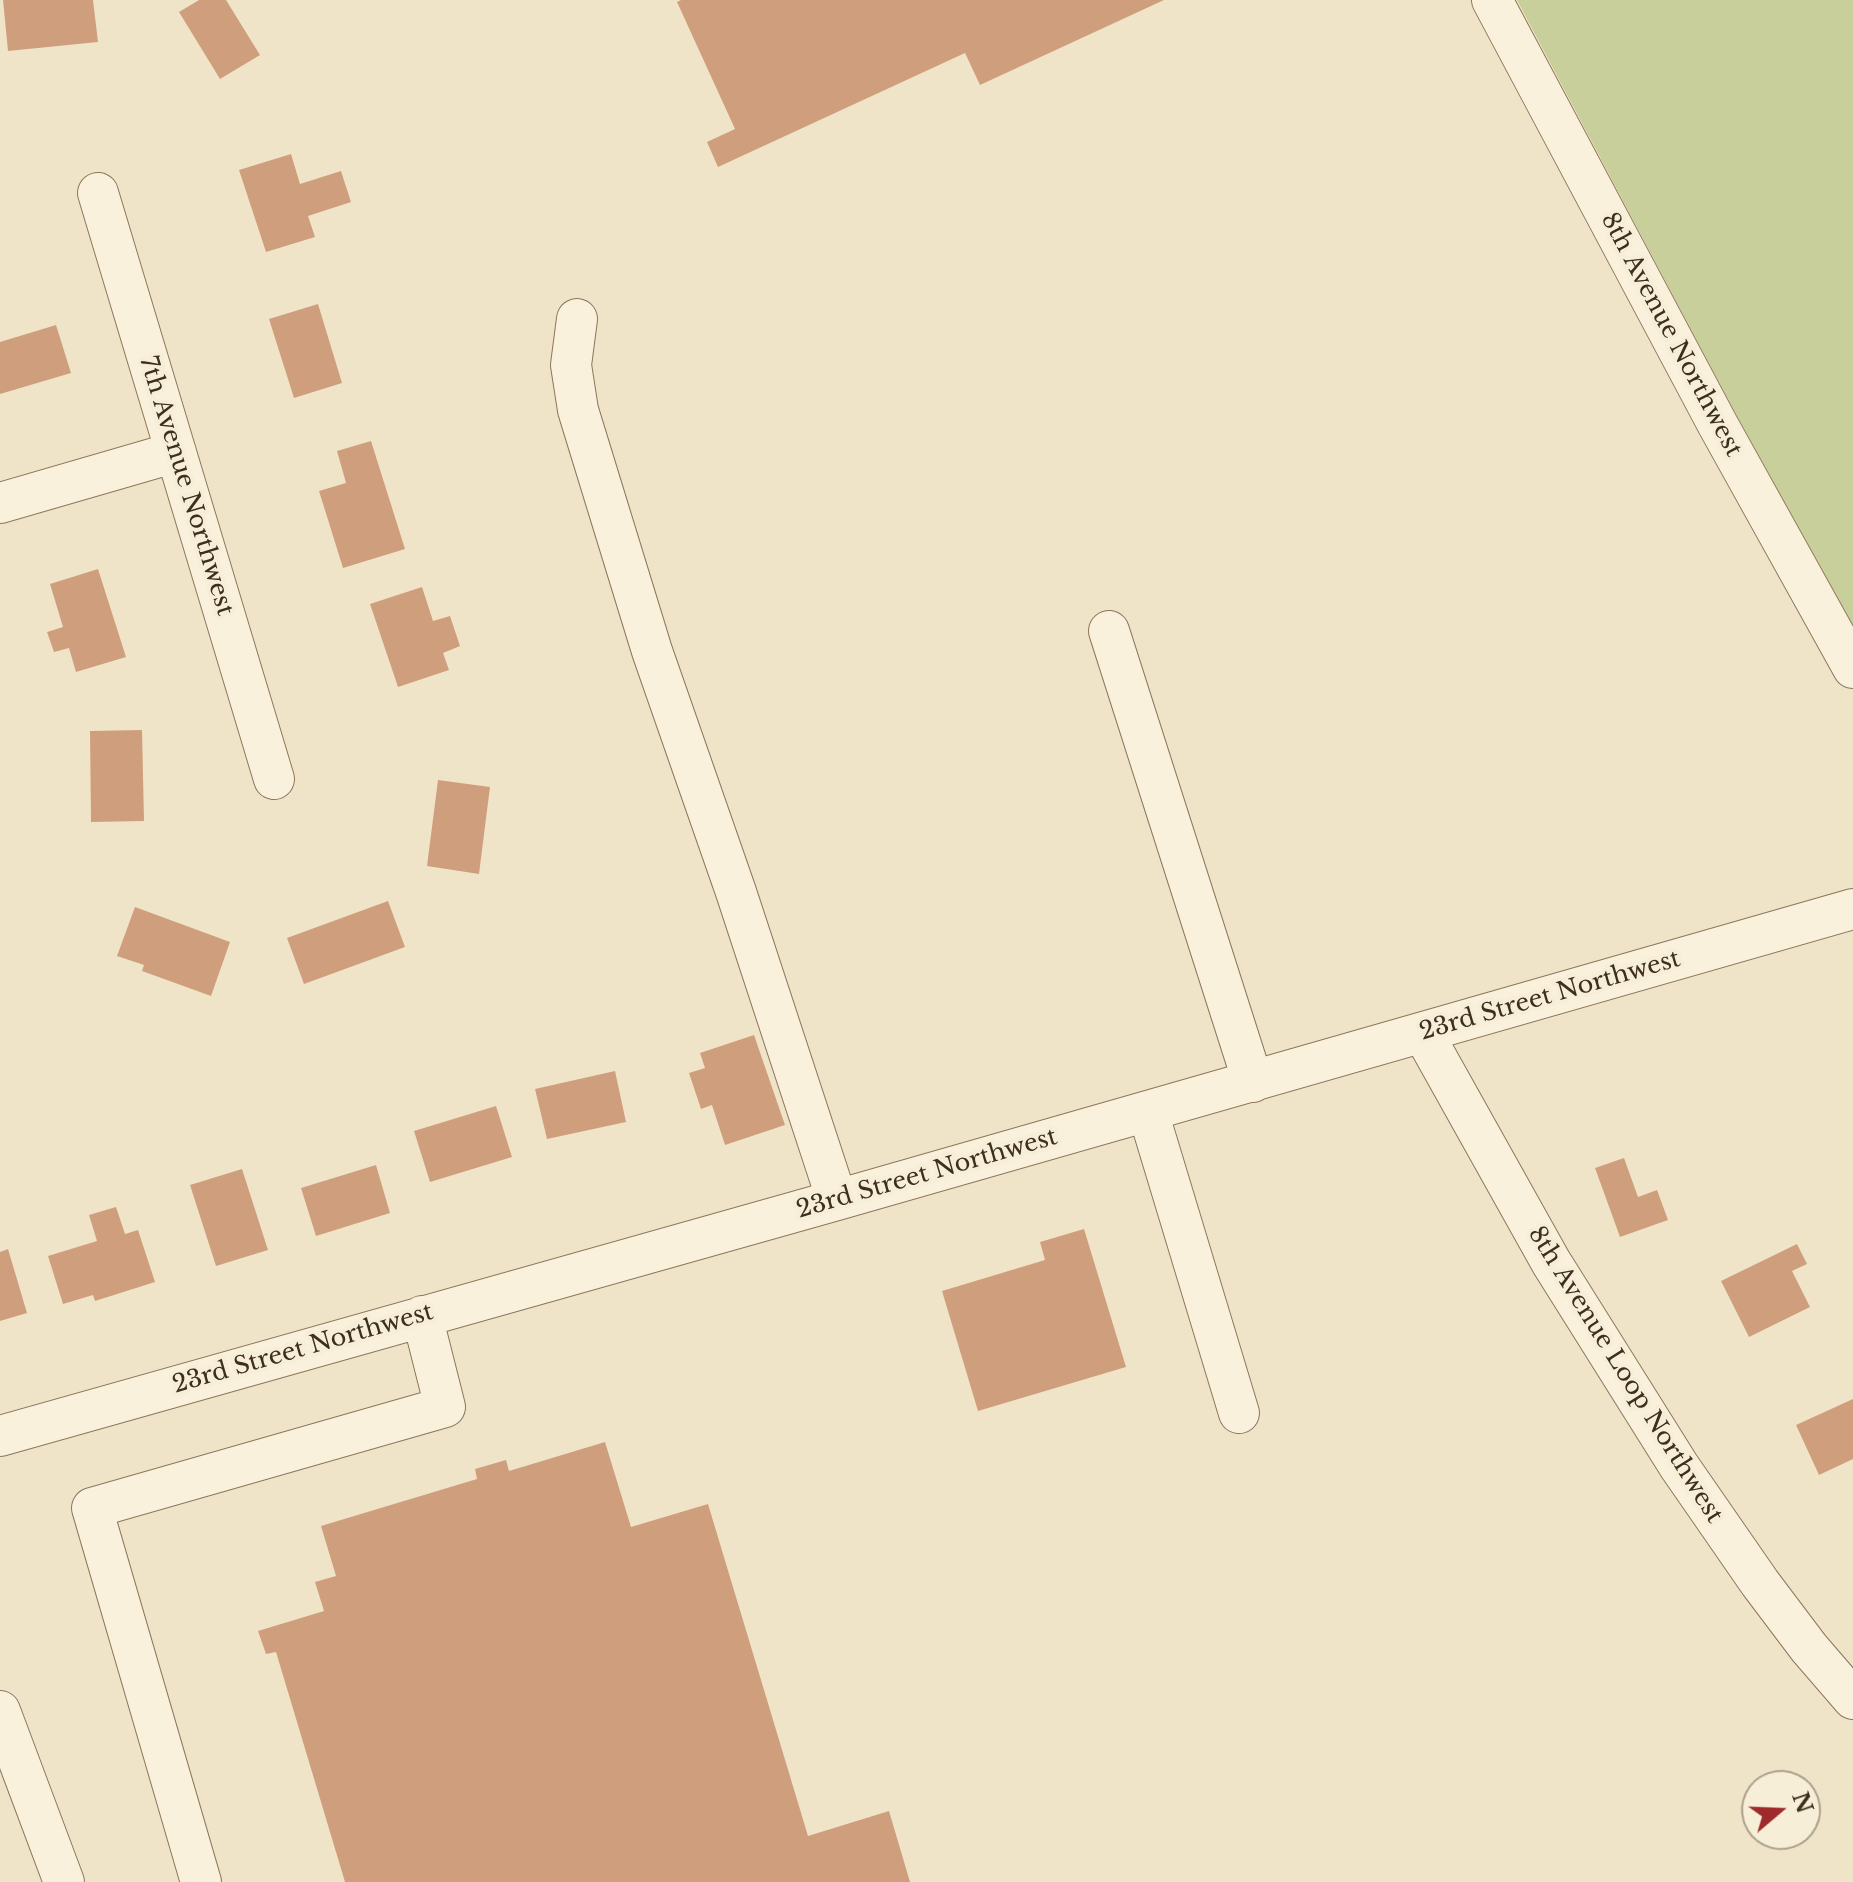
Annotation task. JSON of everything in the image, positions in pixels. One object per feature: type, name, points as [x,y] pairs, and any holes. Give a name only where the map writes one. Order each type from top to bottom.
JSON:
[{"type":"street","name":"8th Avenue Northwest","points":[[1492,0],[1718,425],[1853,668]]},
{"type":"street","name":"7th Avenue Northwest","points":[[98,193],[274,779]]},
{"type":"street","points":[[577,319],[571,365],[578,410],[652,651],[736,892],[837,1200]]},
{"type":"street","points":[[0,503],[176,452]]},
{"type":"street","points":[[1109,631],[1253,1082]]},
{"type":"street","name":"23rd Street Northwest","points":[[0,1436],[1148,1112],[1853,909]]},
{"type":"street","name":"8th Avenue Loop Northwest","points":[[1423,1033],[1551,1262],[1663,1442],[1760,1583],[1809,1648],[1853,1699]]},
{"type":"street","points":[[1148,1112],[1239,1413]]},
{"type":"street","points":[[201,1882],[92,1508],[445,1407],[422,1316]]},
{"type":"street","points":[[0,1711],[64,1882]]},
{"type":"green space","points":[[1517,0],[1853,0],[1853,629],[1734,411]]},
{"type":"building","points":[[3,0],[93,0],[98,42],[8,51]]},
{"type":"building","points":[[199,0],[226,0],[260,55],[220,79],[179,12]]},
{"type":"building","points":[[1164,0],[980,85],[965,53],[718,167],[707,142],[735,129],[677,2]]},
{"type":"building","points":[[291,154],[300,184],[341,171],[351,202],[308,216],[315,237],[266,252],[239,170]]},
{"type":"building","points":[[318,304],[342,383],[294,398],[269,319]]},
{"type":"building","points":[[56,325],[71,373],[0,394],[0,342]]},
{"type":"building","points":[[371,441],[405,549],[343,568],[319,491],[346,483],[337,451]]},
{"type":"building","points":[[98,569],[126,657],[76,672],[69,648],[54,652],[47,632],[63,627],[50,584]]},
{"type":"building","points":[[422,587],[433,621],[450,616],[460,646],[443,653],[449,670],[398,687],[370,604]]},
{"type":"building","points":[[142,730],[144,821],[91,822],[90,731]]},
{"type":"building","points":[[438,780],[490,787],[479,874],[427,866]]},
{"type":"building","points":[[388,901],[405,947],[304,984],[287,938]]},
{"type":"building","points":[[135,907],[230,942],[211,996],[142,971],[144,965],[117,956]]},
{"type":"building","points":[[754,1035],[785,1125],[725,1145],[712,1105],[701,1109],[689,1073],[705,1068],[700,1053]]},
{"type":"building","points":[[615,1071],[626,1122],[547,1139],[535,1089]]},
{"type":"building","points":[[496,1106],[512,1157],[430,1182],[414,1131]]},
{"type":"building","points":[[1624,1158],[1638,1197],[1657,1190],[1668,1220],[1620,1237],[1595,1168]]},
{"type":"building","points":[[376,1165],[390,1213],[316,1236],[301,1188]]},
{"type":"building","points":[[242,1169],[268,1250],[216,1266],[190,1185]]},
{"type":"building","points":[[116,1207],[125,1234],[138,1230],[155,1282],[95,1301],[93,1295],[63,1304],[48,1256],[97,1241],[89,1215]]},
{"type":"building","points":[[1084,1229],[1126,1367],[978,1411],[942,1291],[1045,1260],[1040,1242]]},
{"type":"building","points":[[1797,1244],[1807,1264],[1792,1271],[1810,1307],[1749,1337],[1721,1281]]},
{"type":"building","points":[[8,1249],[27,1313],[0,1321],[0,1252]]},
{"type":"building","points":[[1853,1399],[1853,1459],[1819,1475],[1796,1425]]},
{"type":"building","points":[[605,1442],[631,1527],[708,1504],[808,1836],[889,1811],[910,1882],[345,1882],[276,1652],[266,1654],[258,1631],[324,1611],[315,1582],[336,1576],[321,1526],[477,1479],[475,1469],[506,1460],[509,1471]]}]
